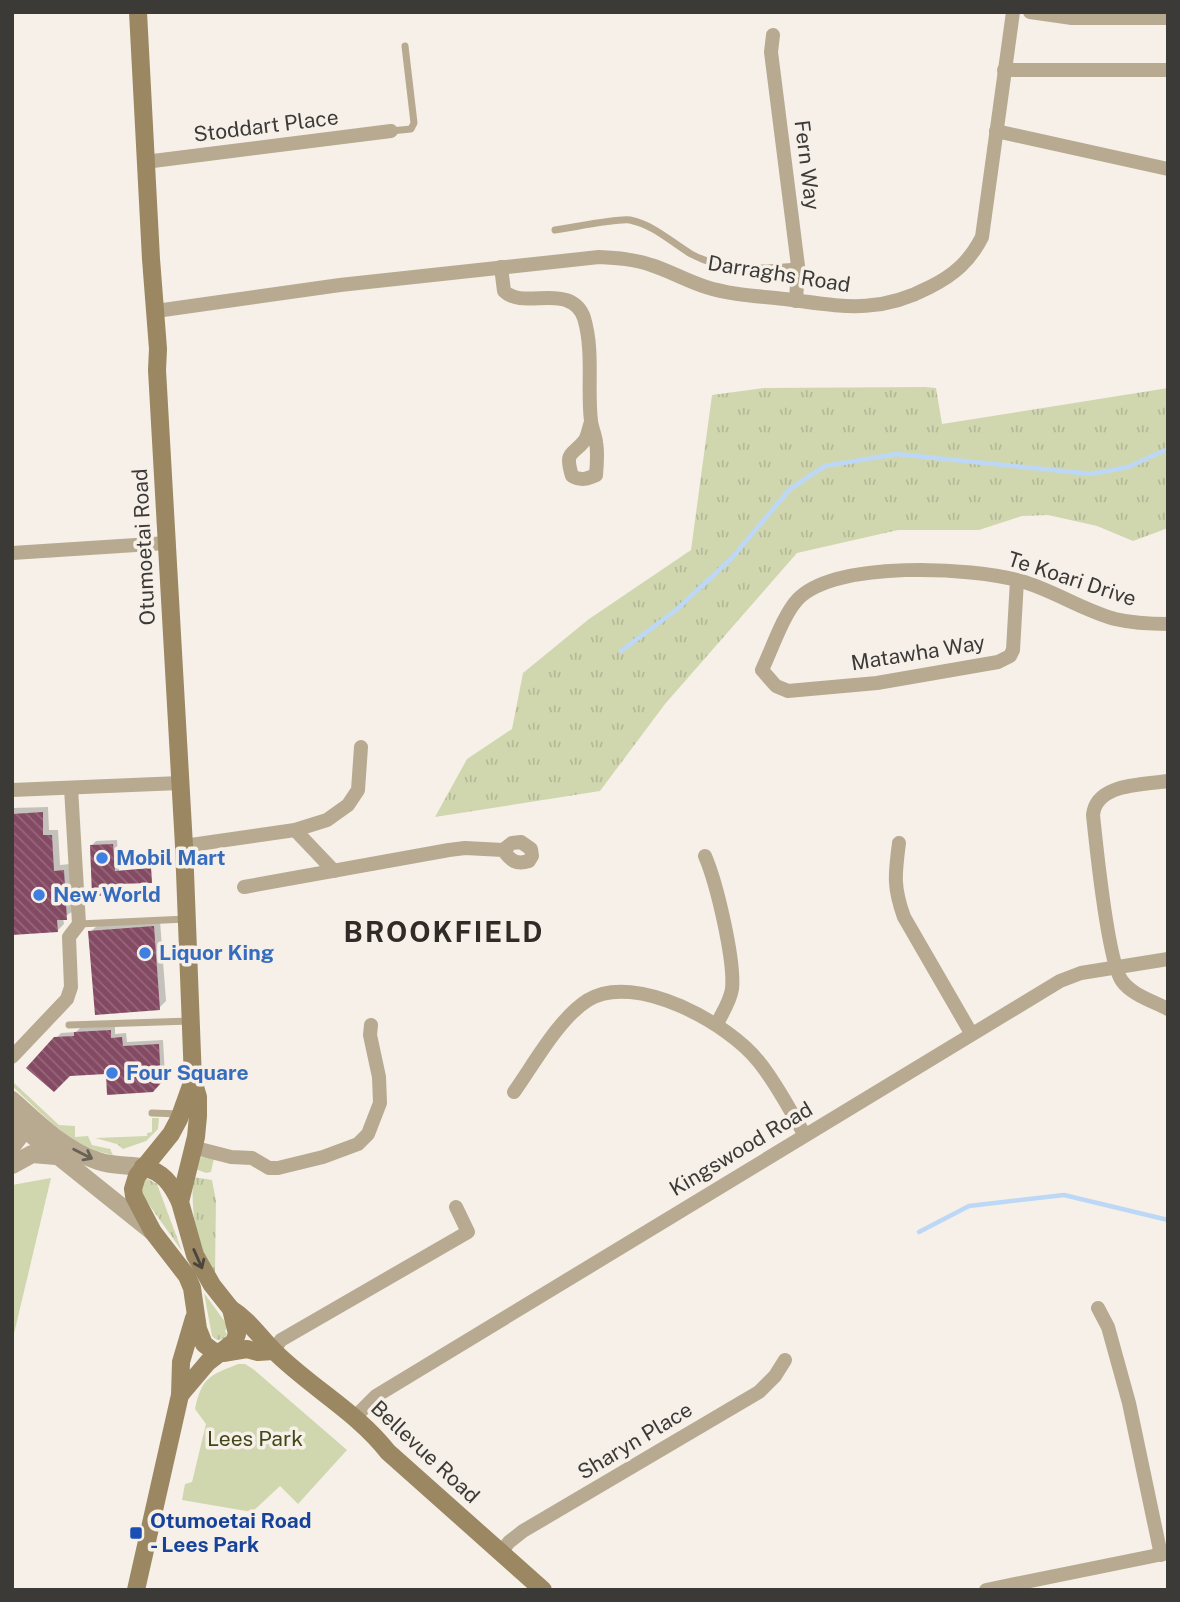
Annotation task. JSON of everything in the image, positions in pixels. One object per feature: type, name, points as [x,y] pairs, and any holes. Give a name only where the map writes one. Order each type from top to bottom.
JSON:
[{"type":"main road","name":"Otumoetai Road","points":[[138,12],[184,846],[192,1080],[198,1097],[198,1116],[180,1202],[195,1255],[212,1285],[231,1309]]},
{"type":"main road","name":"Otumoetai Road","points":[[142,1167],[171,1134],[192,1080]]},
{"type":"main road","points":[[180,1202],[165,1177],[157,1171],[142,1167],[134,1181],[134,1196],[153,1232],[187,1276],[192,1288],[198,1329],[204,1344],[213,1351],[223,1353],[273,1350]]},
{"type":"main road","points":[[180,1395],[208,1362],[234,1342],[237,1334],[231,1309]]},
{"type":"main road","name":"Bellevue Road","points":[[231,1309],[245,1318],[273,1350],[325,1396],[355,1418],[388,1452],[543,1590]]},
{"type":"main road","points":[[136,1590],[180,1395],[181,1362],[196,1312]]},
{"type":"street","name":"Darraghs Road","points":[[156,311],[340,285],[599,257],[621,258],[653,265],[705,287],[725,292],[844,307],[877,306],[918,293],[957,271],[969,259],[982,237],[1013,12]]},
{"type":"street","points":[[1030,12],[1072,18],[1168,18]]},
{"type":"street","name":"Fern Way","points":[[773,35],[771,52],[798,266],[796,301]]},
{"type":"street","points":[[1004,70],[1168,70]]},
{"type":"street","name":"Stoddart Place","points":[[145,162],[391,131]]},
{"type":"street","points":[[996,131],[1168,169]]},
{"type":"street","points":[[501,267],[507,294],[520,299],[559,298],[578,306],[587,331],[591,422]]},
{"type":"street","points":[[12,553],[167,543]]},
{"type":"street","name":"Te Koari Drive","points":[[762,670],[796,601],[808,591],[825,583],[856,574],[898,571],[996,576],[1040,587],[1114,618],[1168,624]]},
{"type":"street","name":"Matawha Way","points":[[762,670],[776,685],[788,691],[877,683],[998,662],[1010,656],[1013,650],[1017,580]]},
{"type":"street","points":[[184,846],[295,830],[327,820],[354,798],[360,781],[361,747]]},
{"type":"street","points":[[1168,781],[1103,794],[1094,806],[1094,829],[1120,978],[1127,987],[1168,1009]]},
{"type":"street","points":[[12,790],[180,783]]},
{"type":"street","points":[[13,1053],[67,999],[71,986],[69,937],[79,924],[71,788]]},
{"type":"street","points":[[295,830],[334,871]]},
{"type":"street","points":[[899,843],[894,877],[904,917],[971,1033]]},
{"type":"street","points":[[244,887],[464,848],[503,850]]},
{"type":"street","points":[[705,856],[718,894],[732,979],[729,1000],[717,1024]]},
{"type":"street","name":"Kingswood Road","points":[[355,1418],[376,1396],[971,1033],[1072,975],[1168,959]]},
{"type":"street","points":[[514,1092],[564,1024],[586,1002],[597,996],[618,992],[640,995],[687,1010],[717,1024],[732,1035],[760,1062],[805,1135]]},
{"type":"street","points":[[192,1147],[231,1157],[252,1158],[269,1168],[278,1168],[323,1157],[358,1144],[368,1133],[380,1103],[379,1077],[370,1035],[371,1025]]},
{"type":"street","points":[[12,1100],[28,1132],[153,1232]]},
{"type":"street","points":[[12,1146],[28,1132]]},
{"type":"street","points":[[12,1164],[28,1132]]},
{"type":"street","points":[[28,1132],[67,1145],[98,1161],[142,1167]]},
{"type":"street","points":[[273,1350],[281,1340],[468,1232],[456,1208]]},
{"type":"street","points":[[986,1590],[1164,1554],[1126,1392],[1108,1327],[1098,1308]]},
{"type":"street","name":"Sharyn Place","points":[[501,1552],[523,1531],[759,1392],[775,1377],[785,1360]]},
{"type":"lane","points":[[391,131],[411,129],[414,123],[405,46]]},
{"type":"lane","points":[[555,230],[629,220],[665,234],[692,254],[731,267],[798,266]]},
{"type":"lane","points":[[79,924],[187,919]]},
{"type":"lane","points":[[69,1025],[190,1021]]},
{"type":"lane","points":[[152,1113],[181,1114]]},
{"type":"green space","points":[[764,388],[936,388],[942,424],[1168,388],[1168,528],[1133,541],[1097,526],[1048,515],[1022,516],[979,530],[898,530],[797,553],[665,704],[600,791],[435,817],[467,759],[512,729],[523,673],[589,619],[691,550],[712,395]]},
{"type":"green space","points":[[13,1082],[59,1125],[75,1126],[75,1137],[88,1136],[92,1145],[110,1149],[113,1155],[98,1151],[70,1137],[12,1086]]},
{"type":"green space","points":[[152,1118],[159,1118],[158,1129],[146,1141],[123,1149],[117,1144],[95,1138],[147,1136],[147,1133],[152,1132]]},
{"type":"green space","points":[[199,1157],[214,1158],[211,1172],[195,1169]]},
{"type":"green space","points":[[193,1177],[212,1180],[216,1201],[215,1273],[203,1250],[196,1227]]},
{"type":"green space","points":[[51,1178],[12,1342],[12,1185]]},
{"type":"green space","points":[[146,1178],[157,1184],[182,1251],[140,1192],[142,1180]]},
{"type":"green space","points":[[204,1293],[228,1326],[224,1339],[217,1340],[212,1336]]},
{"type":"green space","name":"Lees Park","points":[[238,1364],[245,1364],[253,1369],[347,1450],[298,1504],[280,1486],[252,1512],[182,1500],[185,1484],[192,1482],[206,1424],[195,1409],[201,1390],[213,1375]]},
{"type":"building","name":"New World","points":[[43,812],[43,835],[52,835],[54,871],[64,870],[67,920],[57,920],[58,932],[12,935],[12,814]]},
{"type":"building","name":"Mobil Mart","points":[[113,844],[115,871],[151,868],[152,883],[115,884],[116,895],[92,896],[90,845]]},
{"type":"building","points":[[154,926],[160,1010],[95,1015],[88,931]]},
{"type":"building","points":[[111,1030],[111,1038],[122,1037],[123,1046],[159,1044],[161,1083],[153,1092],[107,1095],[106,1074],[70,1076],[54,1092],[26,1068],[54,1037],[74,1036],[74,1032]]},
{"type":"waterway","points":[[621,651],[676,610],[731,559],[790,489],[825,466],[897,454],[1091,474],[1128,467],[1168,449]]},
{"type":"waterway","points":[[919,1232],[969,1206],[1064,1195],[1168,1220]]},
{"type":"place","name":"Mobil Mart","points":[[102,858]]},
{"type":"place","name":"New World","points":[[39,895]]},
{"type":"place","name":"Liquor King","points":[[145,953]]},
{"type":"place","name":"Four Square","points":[[112,1073]]},
{"type":"place","name":"Otumoetai Road - Lees Park","points":[[136,1533]]},
{"type":"district","name":"BROOKFIELD","points":[[444,932]]}]
